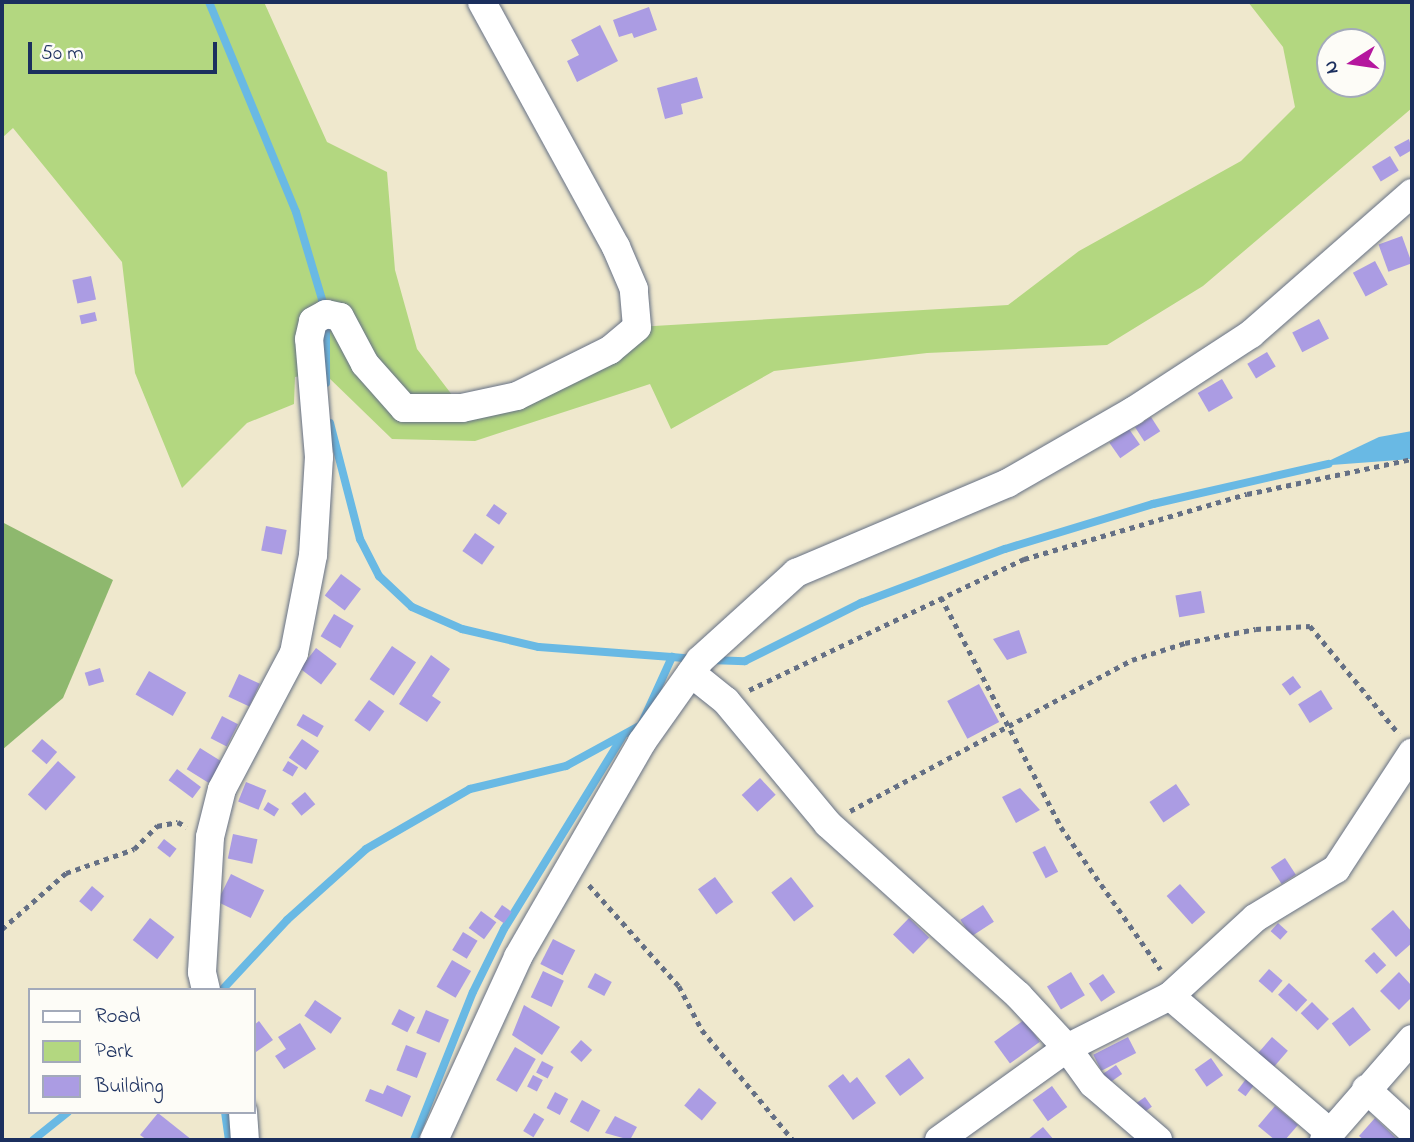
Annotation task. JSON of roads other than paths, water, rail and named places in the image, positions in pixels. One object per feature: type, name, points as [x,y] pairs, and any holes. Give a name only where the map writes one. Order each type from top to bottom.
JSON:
[{"type":"street","points":[[206,988],[202,972],[210,837],[222,789],[294,653],[313,555],[317,481],[309,339],[313,321],[326,314],[340,317],[365,364],[404,408],[462,408],[517,396],[610,350],[636,327],[634,289],[616,247],[482,2]]},
{"type":"street","points":[[434,1140],[518,957],[642,742],[691,673],[796,573],[1007,483],[1133,411],[1251,334],[1412,193]]},
{"type":"street","points":[[691,673],[726,701],[828,824],[1018,996],[1067,1048],[1093,1084],[1158,1140]]},
{"type":"street","points":[[939,1140],[1067,1048],[1173,993],[1255,918],[1336,869],[1408,747]]},
{"type":"street","points":[[1173,993],[1326,1136],[1412,1039]]},
{"type":"street","points":[[1366,1089],[1412,1131]]},
{"type":"street","points":[[243,1114],[246,1140]]},
{"type":"water","points":[[1412,431],[1412,459],[1318,466],[1379,437]]},
{"type":"waterway","points":[[209,2],[296,212],[325,309]]},
{"type":"waterway","points":[[326,322],[326,383]]},
{"type":"waterway","points":[[330,423],[360,539],[379,576],[412,607],[462,629],[539,647],[672,657]]},
{"type":"waterway","points":[[710,660],[745,661],[861,603],[1005,549],[1153,504],[1328,464]]},
{"type":"waterway","points":[[224,988],[287,920],[366,849],[470,789],[566,766],[641,725],[672,657],[694,659]]},
{"type":"waterway","points":[[414,1140],[473,992],[504,929],[622,737]]},
{"type":"waterway","points":[[33,1140],[66,1114]]},
{"type":"waterway","points":[[225,1114],[229,1140]]}]
